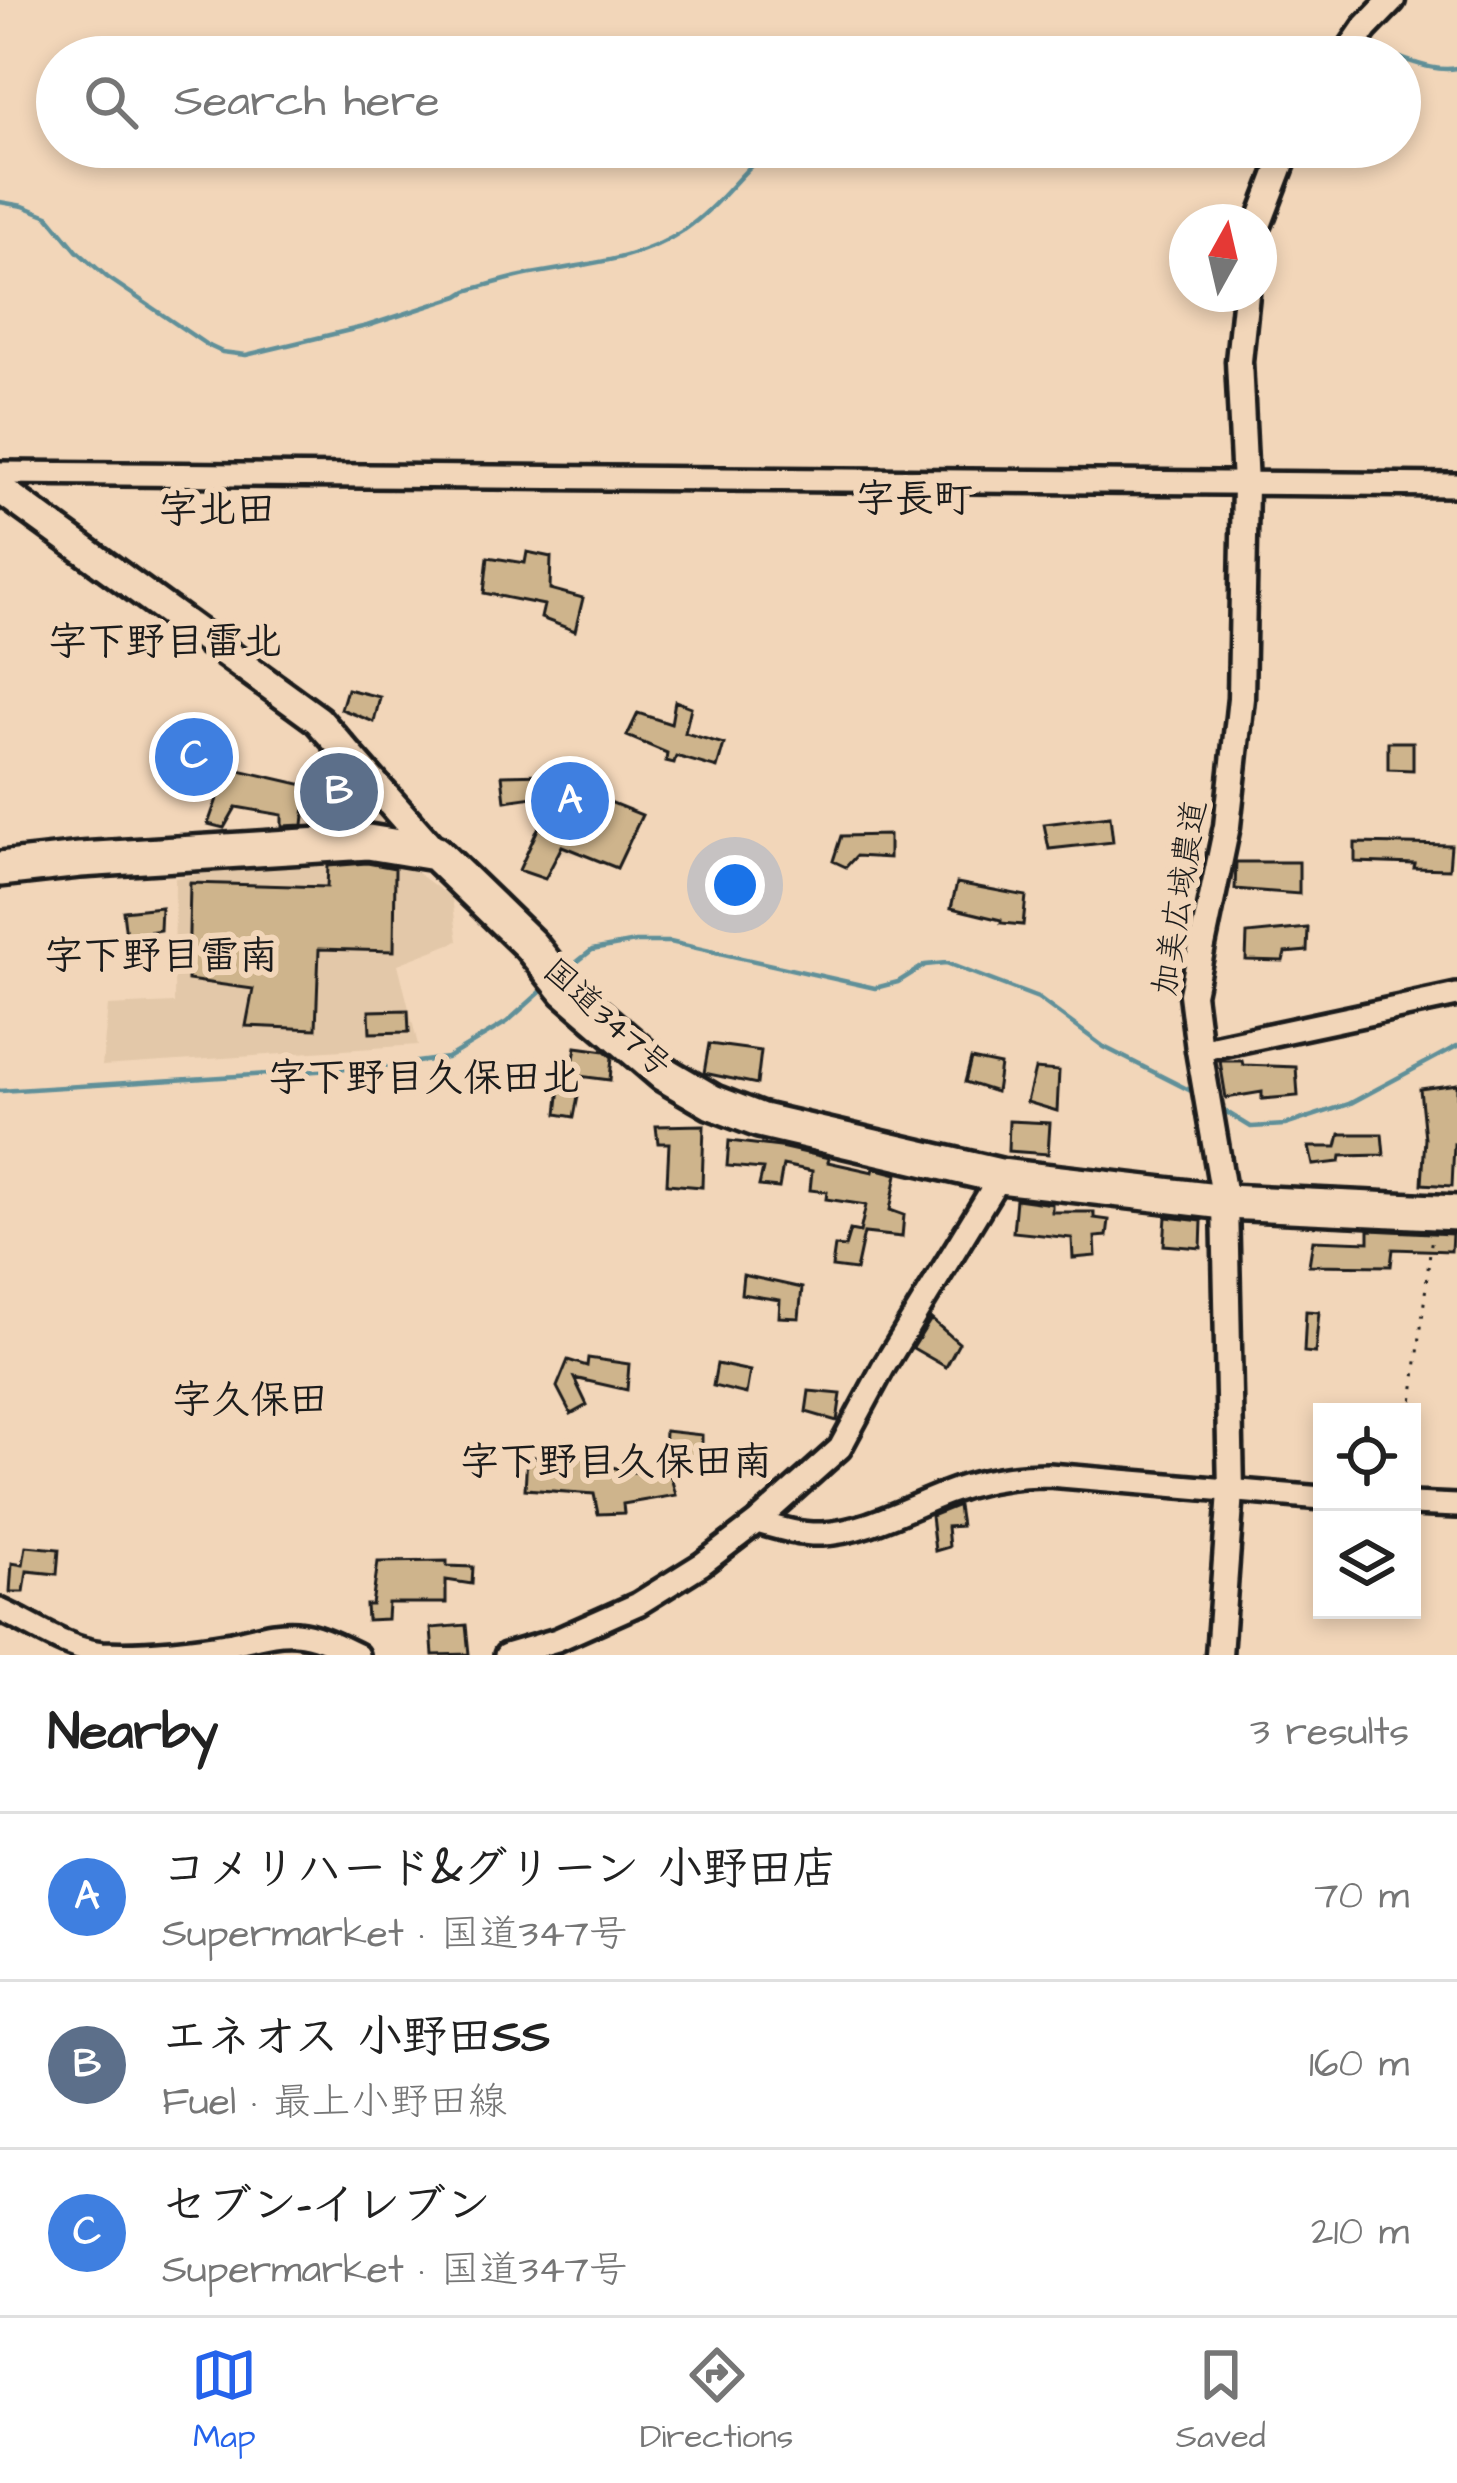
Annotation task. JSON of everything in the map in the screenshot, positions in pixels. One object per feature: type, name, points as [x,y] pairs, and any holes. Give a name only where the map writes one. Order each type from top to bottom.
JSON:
[{"type":"highway","points":[[0,868],[368,842],[435,853]]},
{"type":"highway","name":"国道347号","points":[[435,853],[530,945],[566,990],[664,1074],[712,1102],[759,1120],[1000,1176],[1225,1202],[1446,1212]]},
{"type":"main road","points":[[0,489],[318,720],[435,853]]},
{"type":"street","points":[[1359,36],[1392,0]]},
{"type":"street","points":[[1266,204],[1280,168]]},
{"type":"street","name":"加美広域農道","points":[[1219,1655],[1231,1492],[1225,1202],[1192,994],[1227,826],[1241,698],[1245,485],[1239,361],[1244,312]]},
{"type":"street","points":[[0,473],[1457,484]]},
{"type":"street","points":[[1198,1050],[1457,994]]},
{"type":"street","points":[[514,1654],[638,1604],[702,1564],[840,1448],[1000,1176]]},
{"type":"street","points":[[757,1522],[806,1533],[843,1531],[953,1491],[1021,1475],[1313,1497]]},
{"type":"street","points":[[1421,1504],[1457,1506]]},
{"type":"street","points":[[0,1610],[84,1651],[104,1654],[137,1655],[301,1633],[357,1655]]},
{"type":"path","points":[[1413,1403],[1446,1212]]},
{"type":"shaded area","points":[[320,858],[402,862],[452,898],[458,941],[398,964],[418,1045],[102,1066],[108,1006],[174,1003],[175,878]]},
{"type":"building","points":[[527,552],[551,557],[550,589],[583,598],[575,631],[541,618],[544,605],[484,593],[488,557],[525,563]]},
{"type":"building","points":[[347,689],[380,697],[374,722],[341,709]]},
{"type":"building","points":[[675,701],[691,707],[685,733],[724,744],[717,768],[676,756],[674,763],[666,761],[667,753],[627,736],[638,713],[671,724]]},
{"type":"building","points":[[195,728],[220,737],[213,764],[321,789],[329,765],[335,767],[369,805],[366,817],[306,797],[303,825],[282,826],[282,815],[236,807],[224,828],[208,824],[218,796],[177,783]]},
{"type":"building","points":[[1388,742],[1413,742],[1413,770],[1388,769]]},
{"type":"building","points":[[548,774],[642,815],[617,868],[562,846],[545,879],[519,870],[554,794],[505,801],[502,775]]},
{"type":"building","points":[[1110,816],[1113,842],[1049,849],[1044,824]]},
{"type":"building","points":[[889,835],[889,858],[856,856],[846,867],[833,861],[841,836]]},
{"type":"building","points":[[1355,843],[1451,845],[1449,869],[1355,862]]},
{"type":"building","points":[[1236,862],[1299,862],[1299,894],[1235,889]]},
{"type":"building","points":[[367,863],[395,868],[394,951],[319,949],[316,1029],[246,1026],[253,989],[188,980],[190,883],[327,887],[328,866]]},
{"type":"building","points":[[957,883],[1026,896],[1023,925],[951,908]]},
{"type":"building","points":[[161,907],[160,930],[126,936],[123,911]]},
{"type":"building","points":[[1308,928],[1307,951],[1285,953],[1283,961],[1246,960],[1247,934]]},
{"type":"building","points":[[408,1010],[409,1032],[370,1033],[369,1011]]},
{"type":"building","points":[[709,1044],[761,1051],[757,1084],[704,1073]]},
{"type":"building","points":[[576,1047],[605,1051],[612,1057],[610,1080],[571,1075]]},
{"type":"building","points":[[971,1059],[1000,1065],[996,1092],[965,1082]]},
{"type":"building","points":[[1220,1061],[1296,1067],[1298,1096],[1262,1099],[1262,1092],[1226,1098]]},
{"type":"building","points":[[1035,1069],[1059,1071],[1057,1111],[1027,1102]]},
{"type":"building","points":[[1457,1084],[1452,1186],[1422,1184],[1425,1138],[1420,1089]]},
{"type":"building","points":[[560,1087],[579,1091],[574,1117],[557,1114]]},
{"type":"building","points":[[1009,1121],[1050,1123],[1048,1154],[1008,1151]]},
{"type":"building","points":[[704,1125],[702,1187],[667,1184],[669,1143],[658,1143],[656,1126]]},
{"type":"building","points":[[1340,1134],[1382,1134],[1384,1155],[1341,1156],[1340,1162],[1313,1165],[1309,1147],[1337,1147]]},
{"type":"building","points":[[729,1141],[780,1147],[829,1158],[828,1162],[897,1174],[890,1210],[904,1215],[902,1237],[864,1233],[856,1270],[832,1267],[835,1246],[845,1247],[850,1230],[860,1232],[866,1205],[826,1199],[827,1192],[810,1190],[812,1171],[783,1165],[779,1188],[759,1186],[763,1169],[727,1166]]},
{"type":"building","points":[[1016,1199],[1052,1204],[1052,1212],[1094,1212],[1094,1218],[1109,1220],[1107,1236],[1095,1237],[1096,1256],[1073,1258],[1072,1238],[1013,1232]]},
{"type":"building","points":[[1166,1217],[1202,1221],[1201,1248],[1164,1245]]},
{"type":"building","points":[[1369,1230],[1452,1234],[1451,1251],[1393,1249],[1391,1266],[1309,1265],[1313,1240],[1369,1242]]},
{"type":"building","points":[[743,1275],[802,1288],[799,1318],[779,1317],[780,1300],[741,1294]]},
{"type":"building","points":[[1306,1311],[1319,1312],[1315,1353],[1304,1352]]},
{"type":"building","points":[[931,1319],[959,1343],[946,1367],[913,1348]]},
{"type":"building","points":[[588,1358],[629,1364],[627,1390],[574,1378],[587,1405],[571,1414],[557,1387],[568,1360],[587,1366]]},
{"type":"building","points":[[717,1364],[750,1371],[746,1394],[713,1386]]},
{"type":"building","points":[[809,1391],[841,1394],[837,1421],[806,1412]]},
{"type":"building","points":[[665,1431],[702,1435],[702,1459],[664,1454]]},
{"type":"building","points":[[527,1457],[607,1457],[608,1466],[632,1472],[669,1471],[676,1495],[623,1504],[624,1513],[598,1514],[594,1494],[525,1489]]},
{"type":"building","points":[[958,1506],[961,1526],[947,1527],[949,1547],[935,1551],[931,1516]]},
{"type":"building","points":[[26,1546],[59,1549],[57,1574],[27,1571],[24,1592],[10,1592],[12,1563],[23,1565]]},
{"type":"building","points":[[447,1561],[447,1566],[473,1567],[472,1584],[446,1580],[446,1603],[388,1603],[387,1619],[367,1620],[366,1605],[372,1605],[378,1562]]},
{"type":"building","points":[[466,1625],[469,1654],[433,1655],[431,1628]]},
{"type":"waterway","points":[[1421,64],[1457,68]]},
{"type":"waterway","points":[[0,202],[48,216],[107,277],[207,345],[246,355],[367,326],[507,280],[648,249],[695,222],[749,168]]},
{"type":"waterway","points":[[568,969],[592,950],[635,942],[670,942],[875,988],[898,982],[925,965],[946,963],[1038,998],[1104,1047],[1195,1093]]},
{"type":"waterway","points":[[0,1091],[379,1067],[447,1058],[507,1022],[545,988]]},
{"type":"waterway","points":[[1220,1108],[1251,1127],[1285,1125],[1349,1104],[1457,1046]]},
{"type":"place","name":"セブン-イレブン","points":[[194,757]]},
{"type":"place","name":"エネオス 小野田SS","points":[[339,792]]},
{"type":"place","name":"コメリハード&グリーン 小野田店","points":[[570,801]]},
{"type":"district","name":"字長町","points":[[914,500]]},
{"type":"district","name":"字北田","points":[[217,511]]},
{"type":"district","name":"字下野目雷北","points":[[165,643]]},
{"type":"district","name":"字下野目雷南","points":[[161,957]]},
{"type":"district","name":"字下野目久保田北","points":[[424,1079]]},
{"type":"district","name":"字久保田","points":[[250,1401]]},
{"type":"district","name":"字下野目久保田南","points":[[616,1463]]}]
